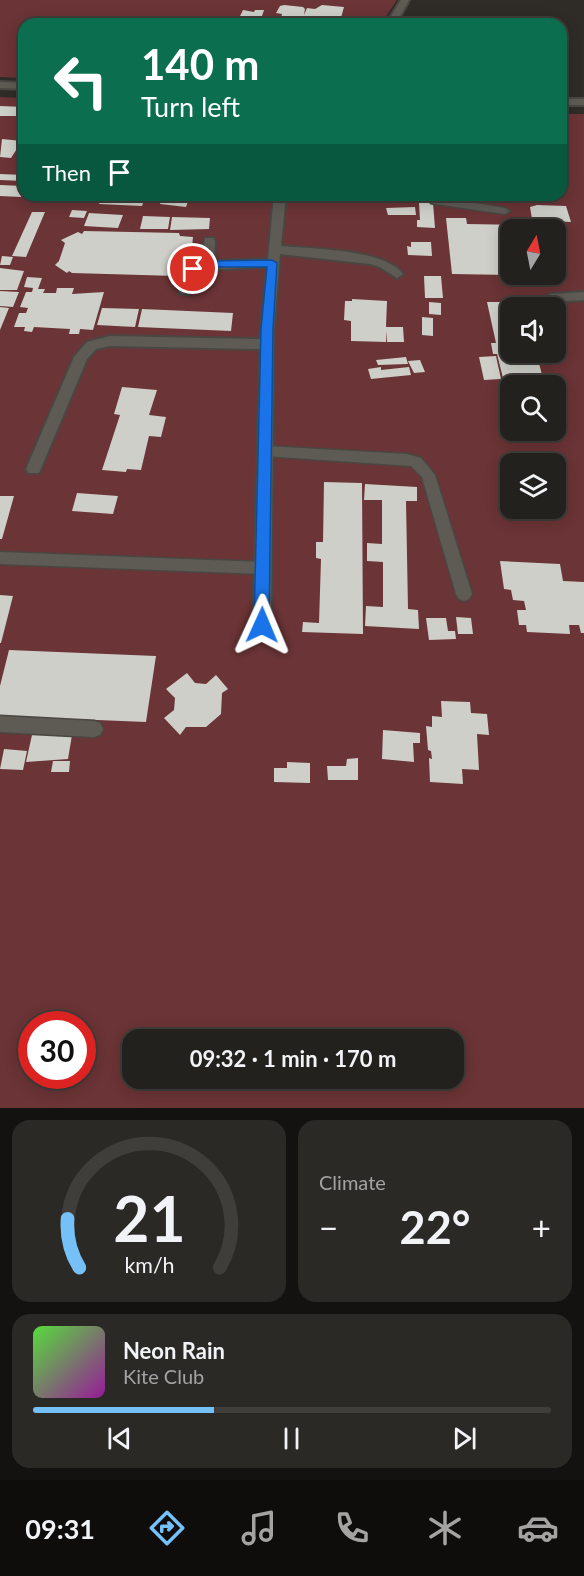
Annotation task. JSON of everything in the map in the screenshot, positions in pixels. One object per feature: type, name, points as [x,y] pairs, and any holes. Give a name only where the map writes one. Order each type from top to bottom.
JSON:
[{"type":"street","points":[[394,18],[405,0]]},
{"type":"street","points":[[0,85],[18,86]]},
{"type":"street","points":[[567,102],[584,102]]},
{"type":"street","points":[[262,625],[267,344],[279,201]]},
{"type":"street","points":[[208,264],[209,241]]},
{"type":"street","points":[[185,291],[193,269],[208,264],[273,256],[370,260],[384,264],[397,274]]},
{"type":"street","points":[[566,297],[584,296]]},
{"type":"street","points":[[34,469],[81,357],[92,345],[110,341],[267,344]]},
{"type":"lane","points":[[435,201],[505,211]]},
{"type":"lane","points":[[265,451],[407,459],[416,462],[428,475],[464,594]]},
{"type":"lane","points":[[0,558],[263,568]]},
{"type":"lane","points":[[0,724],[94,729]]},
{"type":"shaded area","points":[[0,0],[397,0],[385,18],[18,18],[18,78],[0,77]]},
{"type":"shaded area","points":[[0,97],[18,98],[18,201],[567,201],[567,114],[584,114],[584,1108],[0,1108]]},
{"type":"building","points":[[284,5],[303,7],[304,15],[307,8],[315,9],[322,5],[344,7],[341,18],[281,18],[282,14],[276,13],[280,6]]},
{"type":"building","points":[[243,10],[254,12],[264,10],[261,18],[242,18],[240,16]]},
{"type":"building","points":[[0,106],[18,107],[18,116],[0,116]]},
{"type":"building","points":[[2,139],[18,141],[18,147],[11,158],[0,157]]},
{"type":"building","points":[[0,174],[18,175],[18,181],[0,180]]},
{"type":"building","points":[[0,185],[18,186],[18,197],[0,196]]},
{"type":"building","points":[[100,201],[144,201],[142,206],[99,204]]},
{"type":"building","points":[[161,201],[188,201],[186,207],[160,204]]},
{"type":"building","points":[[419,203],[433,203],[435,228],[417,227],[417,220],[420,220]]},
{"type":"building","points":[[537,205],[566,206],[571,222],[566,222],[566,219],[532,219],[530,207]]},
{"type":"building","points":[[415,207],[416,215],[388,215],[386,208]]},
{"type":"building","points":[[72,210],[87,211],[84,218],[69,217]]},
{"type":"building","points":[[32,212],[45,212],[26,257],[12,256]]},
{"type":"building","points":[[89,213],[123,215],[118,228],[84,226]]},
{"type":"building","points":[[143,216],[170,217],[168,229],[140,229]]},
{"type":"building","points":[[172,217],[210,218],[209,229],[170,230]]},
{"type":"building","points":[[446,218],[466,218],[467,224],[500,225],[500,275],[452,274]]},
{"type":"building","points":[[84,231],[179,233],[180,236],[193,237],[190,267],[176,276],[72,273],[69,271],[67,273],[55,265],[59,261],[65,243],[61,240],[78,232],[82,234]]},
{"type":"building","points":[[411,242],[431,242],[432,256],[408,255],[407,246],[411,247]]},
{"type":"building","points":[[2,256],[13,257],[10,265],[0,265]]},
{"type":"building","points":[[0,268],[24,271],[17,290],[0,290]]},
{"type":"building","points":[[424,276],[441,276],[443,298],[425,298]]},
{"type":"building","points":[[27,277],[42,278],[38,289],[45,289],[43,293],[56,293],[57,288],[74,288],[72,294],[104,292],[93,330],[80,329],[79,334],[69,334],[70,329],[34,327],[32,332],[24,331],[25,327],[14,327],[19,313],[26,313],[28,308],[20,307],[26,292],[32,292],[33,288],[24,287]]},
{"type":"building","points":[[0,291],[19,292],[13,307],[0,306]]},
{"type":"building","points":[[352,299],[387,301],[386,327],[403,327],[404,342],[387,342],[387,331],[386,342],[351,341],[351,321],[344,320],[345,301],[352,301]]},
{"type":"building","points":[[429,302],[441,303],[441,315],[429,314]]},
{"type":"building","points":[[487,302],[500,302],[500,363],[539,363],[542,375],[502,375],[497,354],[493,354],[491,343],[496,343]]},
{"type":"building","points":[[0,307],[9,308],[0,330]]},
{"type":"building","points":[[102,308],[139,309],[135,327],[97,325]]},
{"type":"building","points":[[142,309],[233,313],[231,331],[138,327]]},
{"type":"building","points":[[422,317],[433,318],[433,336],[422,335]]},
{"type":"building","points":[[496,356],[500,379],[484,380],[479,357]]},
{"type":"building","points":[[406,357],[408,364],[378,365],[376,360]]},
{"type":"building","points":[[420,360],[425,372],[414,373],[408,361]]},
{"type":"building","points":[[381,367],[381,370],[409,367],[411,375],[371,379],[368,369]]},
{"type":"building","points":[[122,387],[157,390],[149,415],[166,417],[161,437],[149,436],[141,470],[127,469],[126,472],[102,470],[120,415],[114,414]]},
{"type":"building","points":[[324,482],[362,483],[363,634],[302,632],[303,622],[319,623],[321,559],[316,558],[316,542],[323,542]]},
{"type":"building","points":[[365,484],[417,487],[417,501],[406,501],[408,609],[418,610],[419,629],[365,626],[366,606],[383,607],[383,562],[367,561],[367,543],[382,544],[382,500],[364,500]]},
{"type":"building","points":[[77,493],[118,496],[113,514],[72,511]]},
{"type":"building","points":[[0,496],[14,496],[2,539],[0,539]]},
{"type":"building","points":[[500,561],[560,564],[563,581],[584,582],[584,633],[581,633],[579,625],[569,625],[570,634],[527,632],[526,625],[519,625],[517,610],[526,610],[524,601],[513,600],[511,590],[504,589]]},
{"type":"building","points":[[0,595],[13,596],[1,643],[0,643]]},
{"type":"building","points":[[456,617],[471,618],[473,634],[458,634]]},
{"type":"building","points":[[426,618],[446,618],[448,631],[455,631],[456,639],[429,640]]},
{"type":"building","points":[[9,650],[156,656],[146,722],[0,716],[0,686]]},
{"type":"building","points":[[187,673],[195,683],[206,684],[216,675],[228,689],[222,693],[221,714],[206,727],[186,727],[180,735],[164,718],[174,710],[175,698],[166,689]]},
{"type":"building","points":[[441,701],[470,702],[471,713],[487,714],[489,735],[477,734],[479,770],[462,769],[463,784],[430,782],[429,758],[432,759],[431,751],[428,750],[426,726],[432,727],[432,716],[442,717]]},
{"type":"building","points":[[383,730],[420,733],[420,743],[413,743],[414,762],[382,759]]},
{"type":"building","points":[[32,735],[72,735],[68,759],[26,762]]},
{"type":"building","points":[[4,749],[27,751],[23,770],[0,769]]},
{"type":"building","points":[[358,758],[358,780],[328,780],[327,766],[346,766],[347,759]]},
{"type":"building","points":[[53,761],[70,761],[69,772],[51,772]]},
{"type":"building","points":[[287,762],[310,763],[310,783],[274,782],[274,768],[287,768]]},
{"type":"route","points":[[193,269],[208,264],[272,263],[267,329],[262,625]]}]
